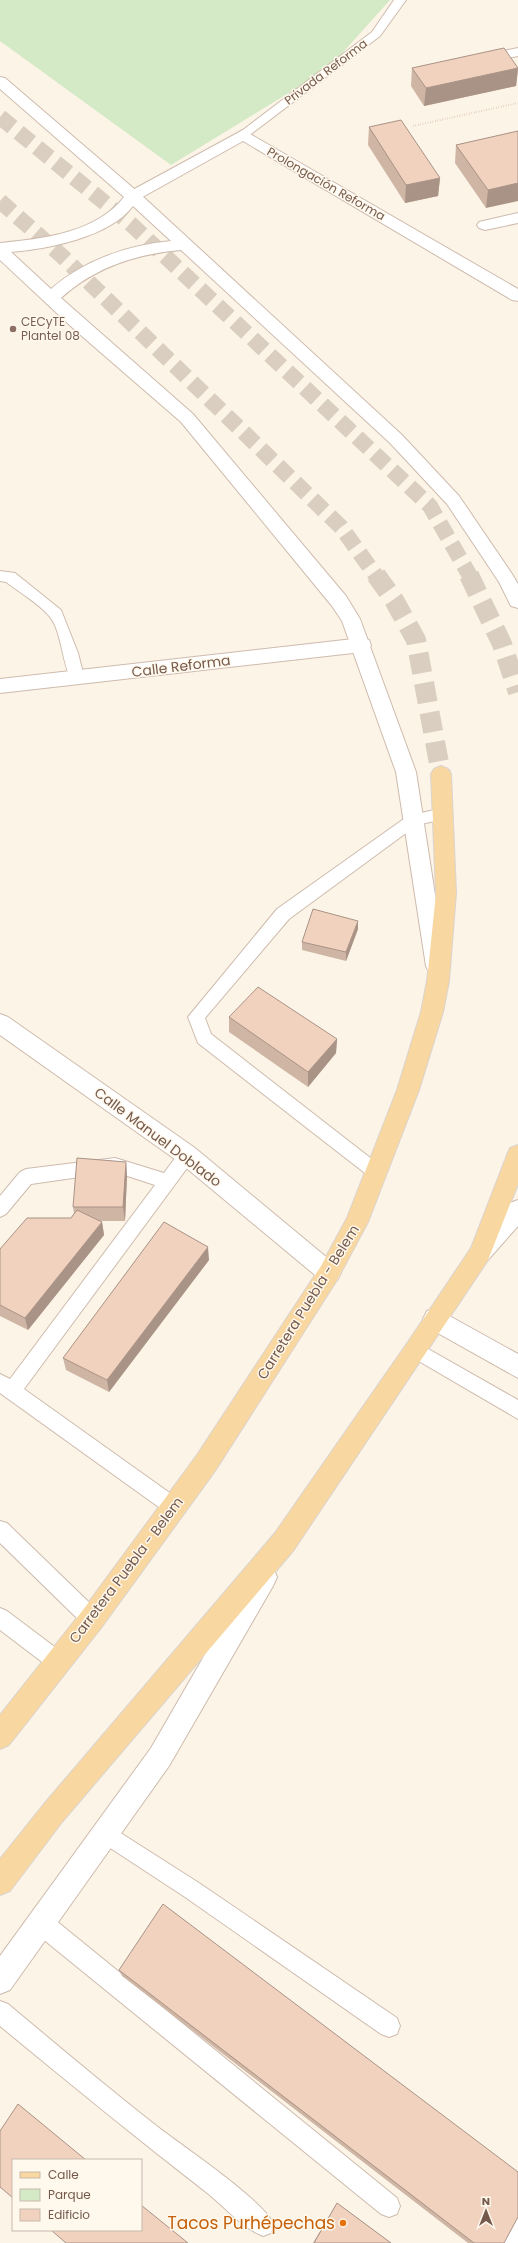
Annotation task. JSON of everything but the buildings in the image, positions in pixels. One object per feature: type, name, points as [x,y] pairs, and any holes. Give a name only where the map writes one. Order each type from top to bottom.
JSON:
[{"type":"main road","name":"Carretera Puebla - Belem","points":[[0,1736],[57,1661],[92,1619],[206,1463],[329,1273],[357,1222],[408,1090],[432,1012],[438,982],[446,893],[441,774]]},
{"type":"main road","points":[[0,1881],[53,1813],[284,1542],[416,1350],[435,1319],[480,1253],[518,1155]]},
{"type":"street","points":[[0,81],[133,196],[184,245],[396,439],[452,500],[506,579],[518,601]]},
{"type":"street","points":[[0,250],[26,247],[85,230],[106,221],[128,207],[133,196],[243,135]]},
{"type":"street","name":"Prolongación Reforma","points":[[243,135],[518,296]]},
{"type":"street","points":[[485,225],[518,218]]},
{"type":"street","points":[[51,298],[64,284],[102,262],[147,249],[184,245]]},
{"type":"street","points":[[0,250],[51,298],[187,418],[339,601],[352,619],[406,772],[438,982]]},
{"type":"street","name":"Calle Reforma","points":[[0,686],[362,645]]},
{"type":"street","name":"Calle Manuel Doblado","points":[[3,1031],[187,1155],[329,1273]]},
{"type":"street","points":[[480,1253],[518,1210]]},
{"type":"street","points":[[435,1319],[518,1368]]},
{"type":"street","points":[[0,1980],[160,1757],[284,1542]]},
{"type":"street","points":[[512,2243],[518,2232]]},
{"type":"lane","name":"Privada Reforma","points":[[243,135],[376,34],[400,0]]},
{"type":"lane","points":[[0,576],[10,577],[56,614],[71,653],[78,677]]},
{"type":"lane","points":[[376,1172],[204,1038],[196,1017],[283,914],[414,820],[443,814]]},
{"type":"lane","points":[[174,1507],[6,1387],[187,1155]]},
{"type":"lane","points":[[0,1209],[26,1177],[115,1165],[167,1181]]},
{"type":"lane","points":[[416,1350],[518,1410]]},
{"type":"lane","points":[[0,1530],[92,1619]]},
{"type":"lane","points":[[0,1618],[57,1661]]},
{"type":"lane","points":[[105,1833],[192,1890],[389,2026]]},
{"type":"lane","points":[[41,1924],[389,2206]]},
{"type":"lane","points":[[0,2012],[146,2132],[225,2192],[263,2225]]},
{"type":"path","points":[[413,126],[518,103]]},
{"type":"green space","points":[[0,0],[390,0],[328,69],[171,165],[0,41]]},
{"type":"tunnel","points":[[0,117],[132,225],[430,506],[470,576]]},
{"type":"tunnel","points":[[0,201],[62,256],[341,527],[376,576]]},
{"type":"tunnel","points":[[376,575],[394,600],[416,640],[441,774]]},
{"type":"tunnel","points":[[469,575],[502,644],[518,692]]},
{"type":"place","name":"CECyTE Plantel 08","points":[[13,329]]},
{"type":"place","name":"Tacos Purhépechas","points":[[343,2223]]}]
